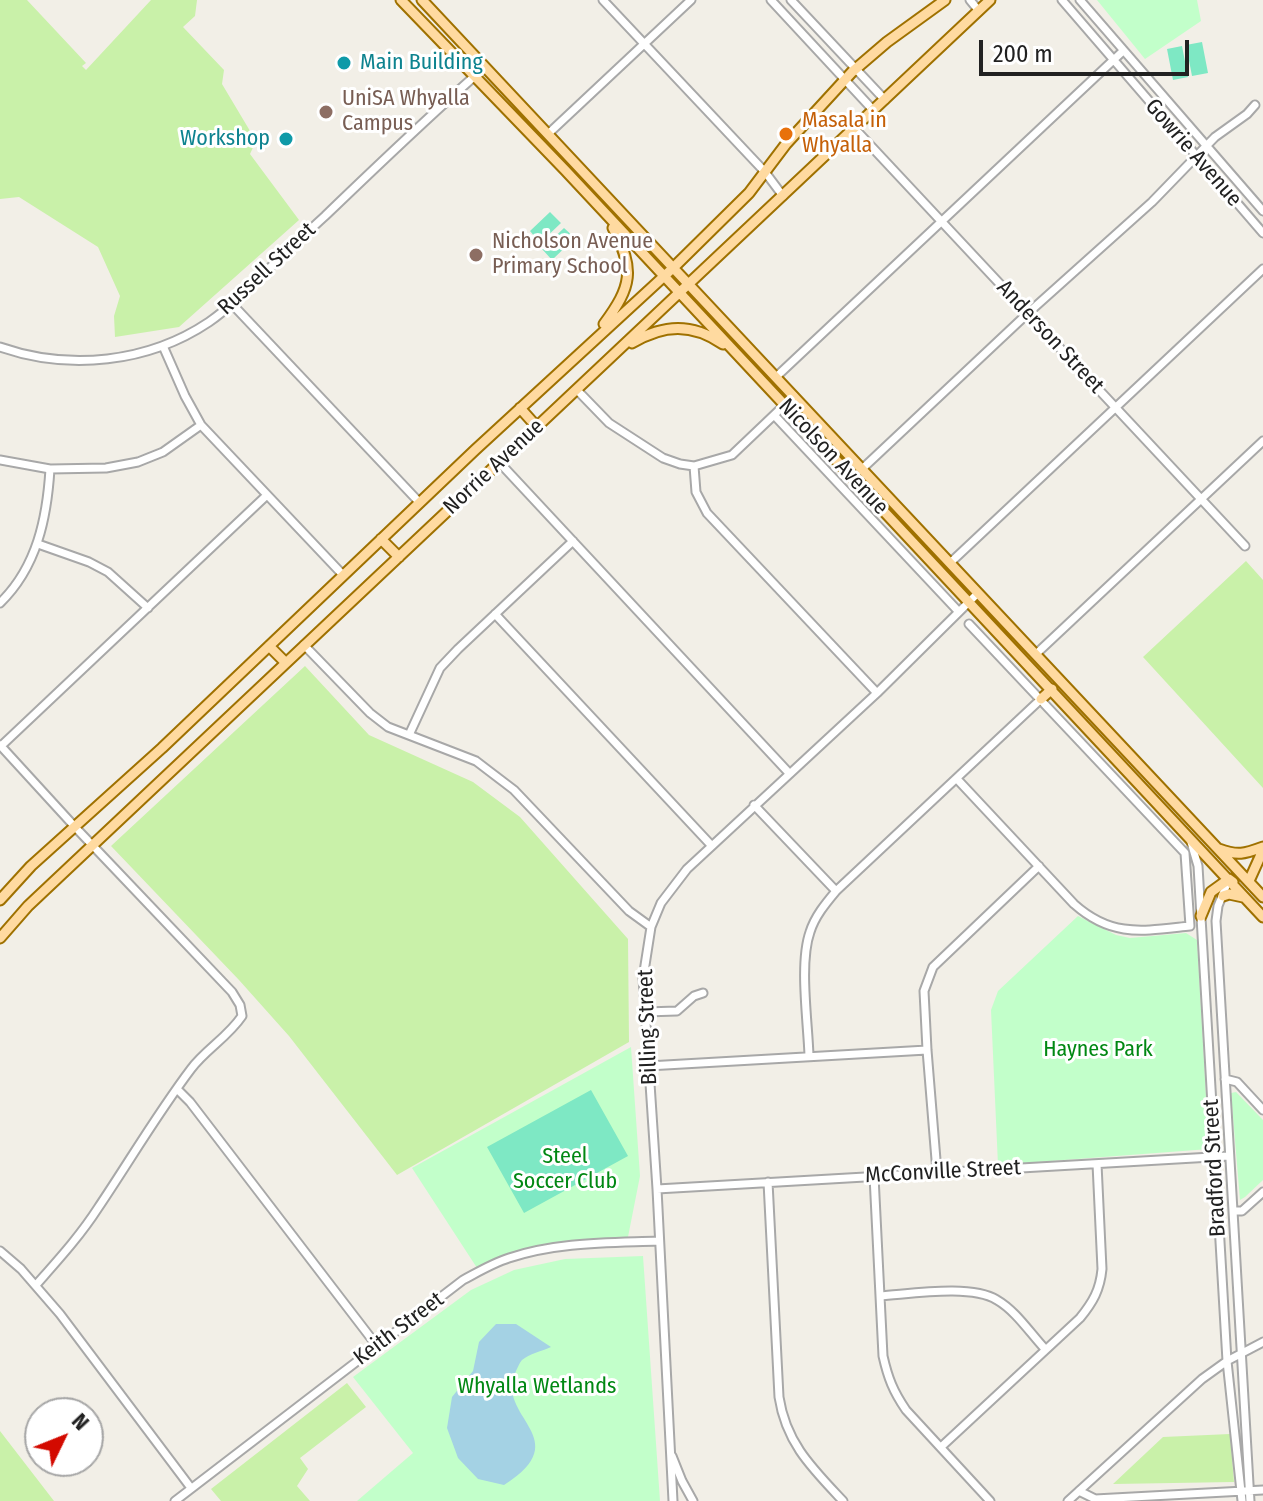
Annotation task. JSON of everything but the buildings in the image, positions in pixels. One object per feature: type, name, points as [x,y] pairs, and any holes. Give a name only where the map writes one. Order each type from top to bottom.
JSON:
[{"type":"main road","name":"Nicolson Avenue","points":[[401,0],[664,275],[1263,917]]},
{"type":"main road","name":"Nicolson Avenue","points":[[422,0],[1261,895]]},
{"type":"main road","name":"Norrie Avenue","points":[[0,900],[31,866],[162,748],[419,502],[673,268],[749,193],[786,144],[856,69],[945,0]]},
{"type":"main road","name":"Norrie Avenue","points":[[0,938],[28,906],[285,662],[990,0]]},
{"type":"main road","points":[[591,343],[621,300],[627,280],[624,252],[606,214]]},
{"type":"main road","points":[[610,358],[656,331],[681,328],[716,339],[736,353]]},
{"type":"main road","points":[[520,408],[537,427]]},
{"type":"main road","points":[[381,539],[399,557]]},
{"type":"main road","points":[[269,646],[285,662]]},
{"type":"main road","points":[[1041,699],[1052,689]]},
{"type":"main road","points":[[1102,743],[1110,735]]},
{"type":"main road","points":[[1207,838],[1213,851],[1227,866],[1229,879]]},
{"type":"main road","points":[[1216,848],[1233,854],[1263,848]]},
{"type":"main road","points":[[1249,881],[1263,848]]},
{"type":"main road","points":[[1229,879],[1261,895]]},
{"type":"main road","points":[[1201,916],[1211,892],[1229,879]]},
{"type":"main road","points":[[1223,896],[1246,898]]},
{"type":"street","points":[[603,0],[765,172],[783,196]]},
{"type":"street","points":[[548,134],[691,0]]},
{"type":"street","points":[[771,0],[874,111]]},
{"type":"street","points":[[791,0],[885,100]]},
{"type":"street","points":[[970,0],[979,11]]},
{"type":"street","name":"Gowrie Avenue","points":[[1062,0],[1263,233]]},
{"type":"street","name":"Gowrie Avenue","points":[[1080,0],[1263,211]]},
{"type":"street","points":[[776,377],[1123,51]]},
{"type":"street","name":"Russell Street","points":[[0,347],[31,357],[66,361],[127,357],[163,346],[207,323],[232,304],[485,67]]},
{"type":"street","points":[[862,469],[1152,202],[1196,156],[1255,105]]},
{"type":"street","name":"Anderson Street","points":[[855,129],[1245,546]]},
{"type":"street","points":[[950,563],[1263,269]]},
{"type":"street","points":[[232,304],[419,502]]},
{"type":"street","points":[[163,346],[201,425],[343,575]]},
{"type":"street","points":[[577,390],[609,423],[663,458],[694,466],[732,455],[794,396]]},
{"type":"street","name":"Nicolson Avenue","points":[[774,415],[959,612]]},
{"type":"street","points":[[0,460],[50,469],[106,468],[138,462],[163,452],[201,425]]},
{"type":"street","points":[[1036,654],[1263,441]]},
{"type":"street","points":[[499,462],[789,773]]},
{"type":"street","points":[[694,466],[696,492],[707,513],[877,693]]},
{"type":"street","points":[[0,603],[21,578],[38,544],[48,501],[50,469]]},
{"type":"street","points":[[36,1285],[98,1209],[142,1138],[193,1066],[236,1026],[242,1016],[232,992],[1,745],[267,495]]},
{"type":"street","points":[[409,735],[440,668],[573,541]]},
{"type":"street","points":[[38,544],[108,572],[148,608]]},
{"type":"street","name":"Billing Street","points":[[673,1501],[643,978],[651,927],[661,903],[687,869],[877,693],[978,593]]},
{"type":"street","points":[[495,614],[711,845]]},
{"type":"street","points":[[969,624],[1185,853],[1190,926],[1203,937]]},
{"type":"street","points":[[304,645],[370,713],[388,727],[476,761],[495,774],[629,911],[651,927]]},
{"type":"street","points":[[809,1056],[805,954],[810,931],[822,907],[1041,699]]},
{"type":"street","points":[[957,779],[1074,904],[1103,925],[1119,929],[1154,930],[1190,926],[1201,916]]},
{"type":"street","points":[[754,805],[836,891]]},
{"type":"street","name":"Bradford Street","points":[[1188,836],[1198,866],[1227,1361],[1244,1495],[1250,1501]]},
{"type":"street","points":[[937,1172],[924,991],[933,967],[1039,866]]},
{"type":"street","name":"Bradford Street","points":[[1229,879],[1218,906],[1216,921],[1242,1353],[1244,1495]]},
{"type":"street","points":[[645,1012],[677,1011],[694,996],[703,993]]},
{"type":"street","points":[[648,1066],[927,1050]]},
{"type":"street","points":[[1225,1079],[1237,1082],[1263,1110]]},
{"type":"street","points":[[177,1089],[377,1346]]},
{"type":"street","name":"McConville Street","points":[[657,1189],[1229,1156]]},
{"type":"street","points":[[941,1447],[1080,1318],[1094,1300],[1102,1269],[1097,1164]]},
{"type":"street","points":[[874,1176],[883,1356],[894,1393],[990,1501]]},
{"type":"street","points":[[768,1182],[781,1413],[788,1433],[803,1457],[843,1501]]},
{"type":"street","points":[[1233,1211],[1242,1211],[1263,1192]]},
{"type":"street","name":"Keith Street","points":[[175,1501],[463,1280],[506,1258],[538,1249],[658,1241]]},
{"type":"street","points":[[0,1251],[36,1285],[60,1314],[191,1488]]},
{"type":"street","points":[[1221,1266],[1236,1266]]},
{"type":"street","points":[[880,1296],[963,1291],[981,1293],[1006,1306],[1045,1349]]},
{"type":"street","points":[[1068,1501],[1202,1379],[1227,1361],[1263,1342]]},
{"type":"street","points":[[670,1449],[693,1501]]},
{"type":"street","points":[[1079,1491],[1095,1499],[1244,1495],[1263,1490]]},
{"type":"green space","points":[[0,0],[27,0],[86,63],[82,66],[86,70],[151,0],[197,0],[195,16],[183,27],[224,70],[222,84],[256,141],[250,154],[299,220],[179,327],[115,337],[114,316],[120,296],[98,247],[19,197],[0,199]]},
{"type":"green space","points":[[1097,0],[1197,0],[1201,21],[1145,59]]},
{"type":"green space","points":[[1202,42],[1208,73],[1192,76],[1186,45]]},
{"type":"green space","points":[[1182,46],[1188,77],[1173,80],[1167,49]]},
{"type":"green space","points":[[550,212],[561,223],[540,243],[530,231]]},
{"type":"green space","points":[[564,228],[575,238],[552,260],[542,249]]},
{"type":"green space","points":[[1246,561],[1263,580],[1263,788],[1143,657]]},
{"type":"green space","points":[[305,666],[369,735],[473,782],[520,817],[628,939],[629,1042],[397,1175],[289,1036],[111,846]]},
{"type":"green space","name":"Haynes Park","points":[[1078,916],[1116,935],[1130,938],[1186,933],[1197,940],[1209,1149],[998,1165],[991,1010],[998,991]]},
{"type":"green space","name":"Steel Soccer Club","points":[[631,1047],[640,1176],[627,1242],[546,1244],[479,1271],[412,1168]]},
{"type":"green space","points":[[591,1090],[628,1156],[524,1213],[487,1147]]},
{"type":"green space","points":[[1236,1092],[1263,1120],[1263,1180],[1240,1200],[1231,1093]]},
{"type":"green space","name":"Whyalla Wetlands","points":[[643,1256],[660,1501],[357,1501],[413,1453],[353,1377],[471,1290],[514,1270],[565,1259]]},
{"type":"green space","points":[[347,1383],[366,1407],[300,1458],[308,1469],[297,1486],[310,1501],[221,1501],[211,1489]]},
{"type":"green space","points":[[0,1431],[24,1462],[24,1477],[35,1477],[54,1501],[0,1501]]},
{"type":"green space","points":[[1230,1434],[1234,1482],[1113,1484],[1163,1437]]},
{"type":"water","points":[[496,1324],[516,1324],[551,1347],[525,1358],[516,1371],[512,1387],[515,1402],[535,1440],[534,1454],[525,1468],[504,1485],[478,1479],[458,1458],[447,1428],[452,1397],[473,1371],[479,1342]]},
{"type":"place","name":"Main Building","points":[[344,63]]},
{"type":"place","name":"UniSA Whyalla Campus","points":[[326,112]]},
{"type":"place","name":"Masala in Whyalla","points":[[786,134]]},
{"type":"place","name":"Workshop","points":[[286,139]]},
{"type":"place","name":"Nicholson Avenue Primary School","points":[[476,255]]}]
